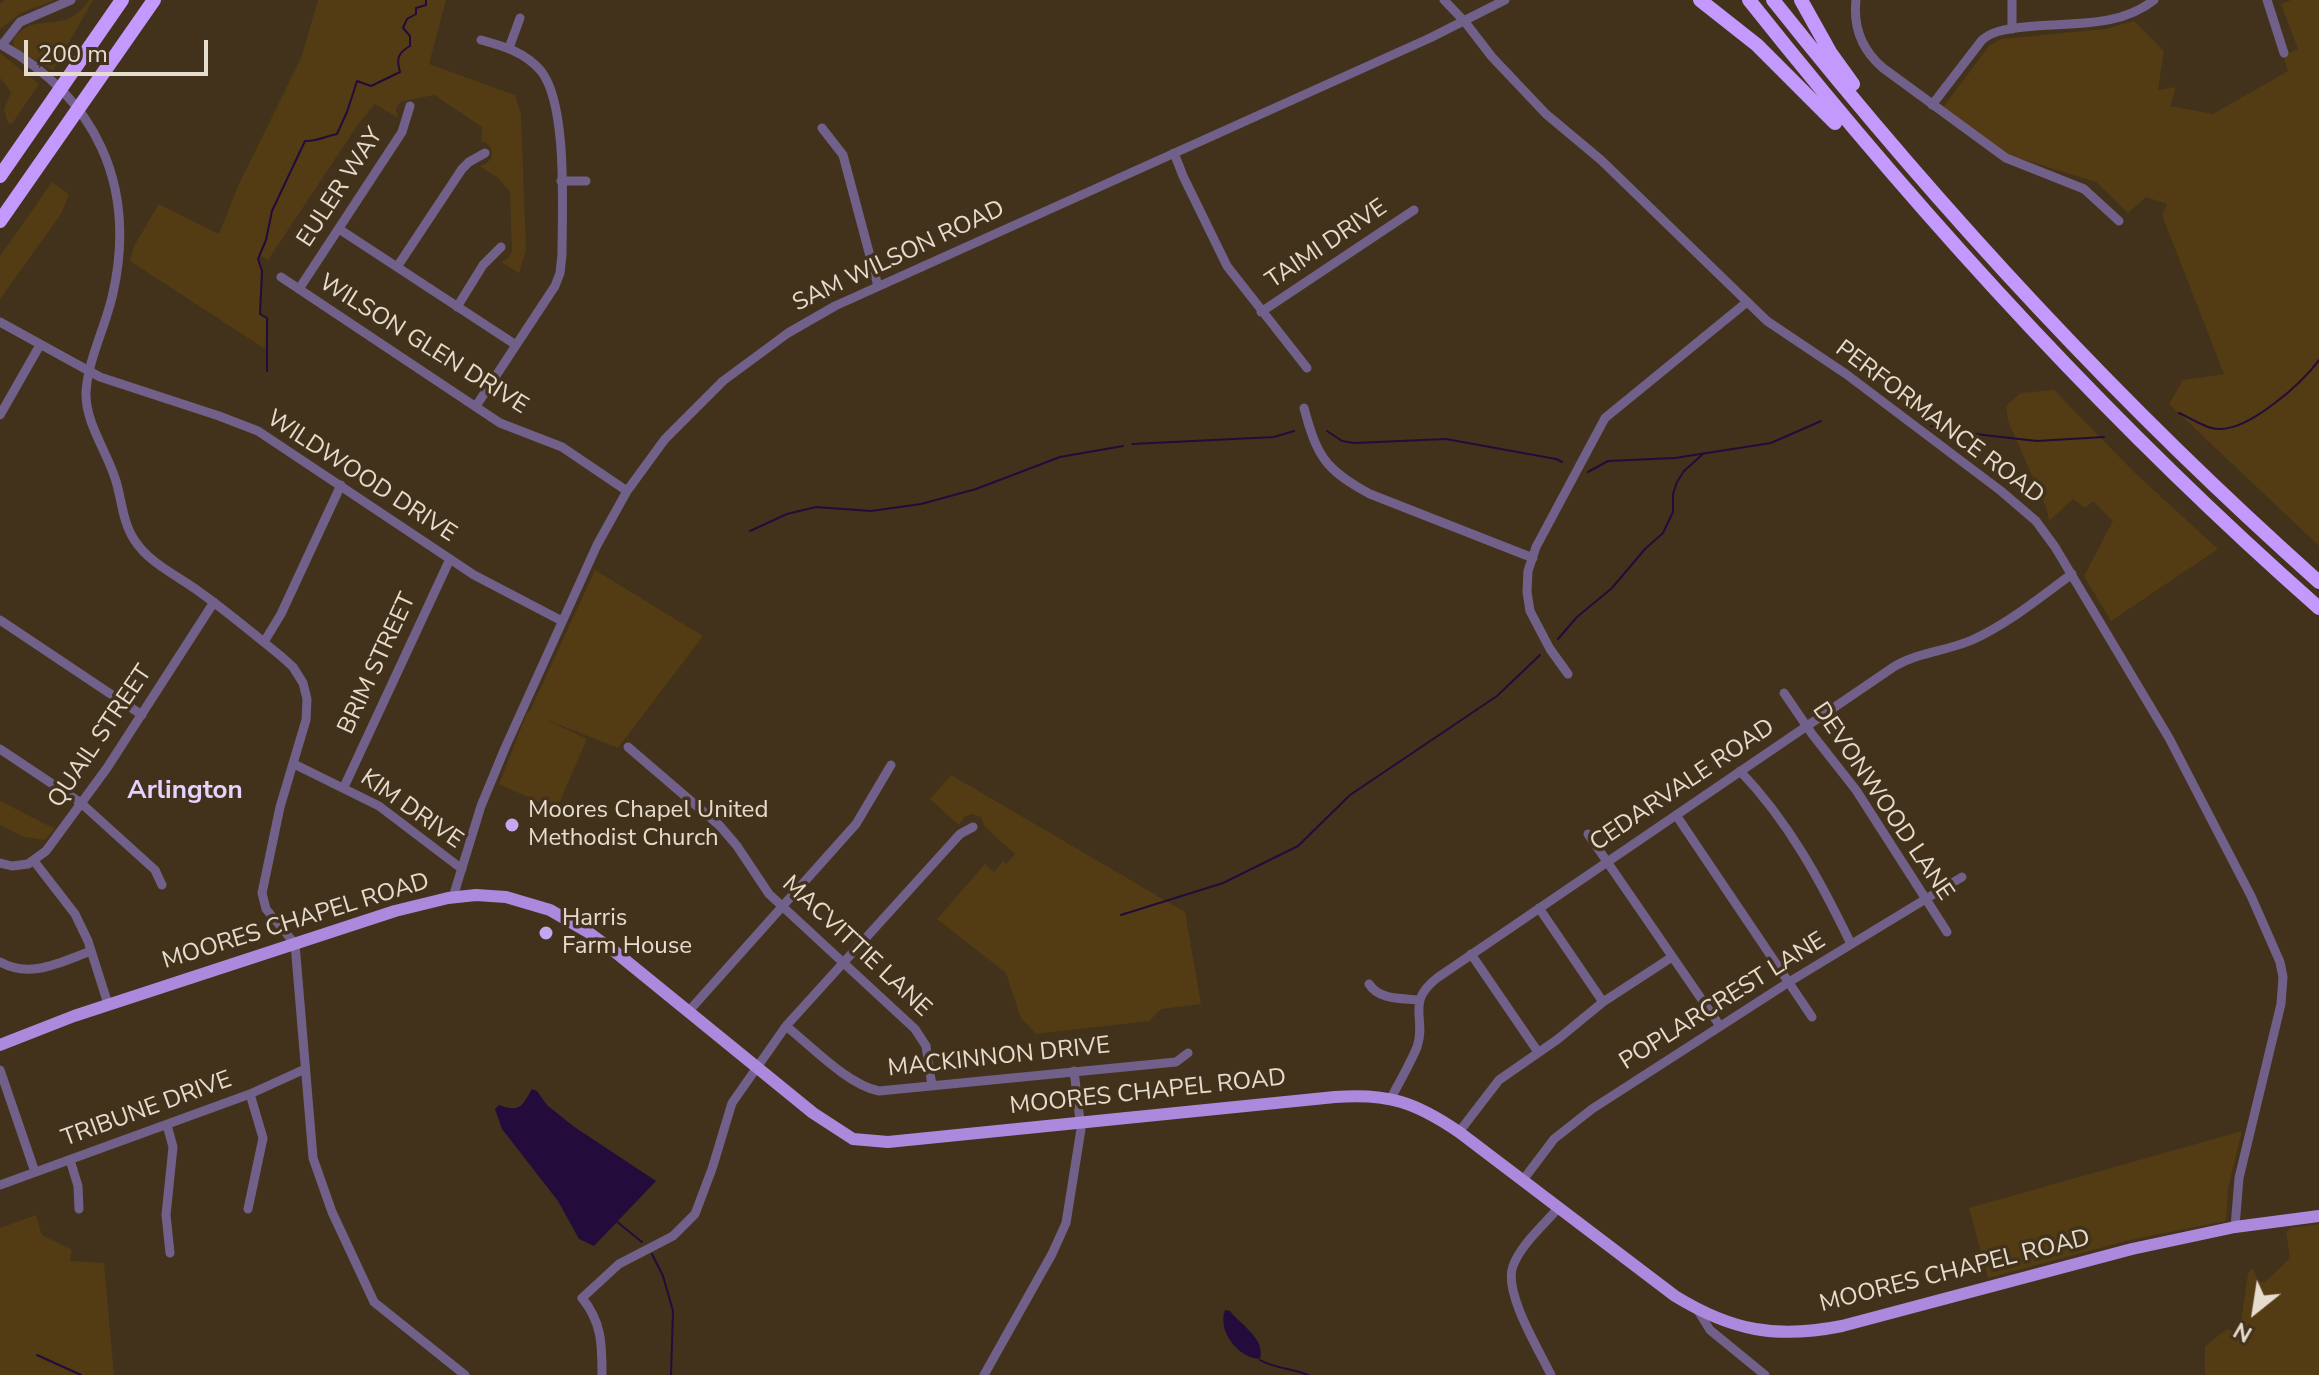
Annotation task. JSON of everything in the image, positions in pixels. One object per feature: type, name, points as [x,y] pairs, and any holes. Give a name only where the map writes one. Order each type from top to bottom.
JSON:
[{"type":"highway","points":[[0,176],[122,0]]},
{"type":"highway","points":[[0,221],[154,0]]},
{"type":"highway","points":[[1700,0],[1783,69],[1814,99],[1893,188],[1952,243]]},
{"type":"highway","points":[[1749,0],[1823,94],[1952,243],[2141,441],[2319,608]]},
{"type":"highway","points":[[1773,0],[1894,148],[2025,294],[2120,392],[2319,582]]},
{"type":"highway","points":[[1801,0],[1830,52],[1861,94],[1894,148]]},
{"type":"main road","name":"MOORES CHAPEL ROAD","points":[[0,1045],[108,1004],[395,911],[453,897],[506,897],[550,910],[588,932],[838,1131],[861,1141],[888,1142],[1335,1097],[1360,1095],[1391,1098],[1424,1110],[1459,1132],[1664,1288],[1724,1322],[1755,1330],[1788,1333],[1820,1330],[2132,1249],[2235,1227],[2319,1216]]},
{"type":"street","points":[[71,0],[20,22],[1,44],[44,72],[75,103],[96,133],[113,178],[120,232],[113,296],[86,394],[89,412],[115,477],[128,530],[147,556],[214,602],[264,642],[293,667],[305,689],[306,720],[280,807],[262,893],[266,909],[295,944],[313,1158],[318,1178],[374,1302],[465,1375]]},
{"type":"street","name":"PERFORMANCE ROAD","points":[[1444,0],[1546,114],[1601,160],[1747,302],[1781,331],[1846,374],[2024,510],[2043,530],[2072,574],[2183,764],[2251,896],[2280,962],[2283,984],[2281,1004],[2239,1178],[2235,1227]]},
{"type":"street","name":"SAM WILSON ROAD","points":[[453,897],[490,781],[597,545],[627,491],[678,425],[742,366],[800,325],[878,286],[1465,22],[1505,0]]},
{"type":"street","points":[[1856,0],[1856,30],[1874,60],[2006,158],[2084,189],[2119,221]]},
{"type":"street","points":[[2012,0],[2012,29]]},
{"type":"street","points":[[1932,105],[1985,38],[1995,32],[2117,19],[2138,11],[2154,0]]},
{"type":"street","points":[[2267,0],[2284,53]]},
{"type":"street","points":[[509,48],[520,18]]},
{"type":"street","points":[[476,406],[548,297],[560,273],[559,120],[553,94],[543,73],[526,58],[509,48],[481,40]]},
{"type":"street","name":"EULER WAY","points":[[299,289],[402,132],[410,106]]},
{"type":"street","points":[[822,128],[843,155],[878,286]]},
{"type":"street","points":[[397,267],[462,169],[485,153]]},
{"type":"street","points":[[1174,153],[1221,255],[1235,278],[1307,368]]},
{"type":"street","points":[[561,181],[586,181]]},
{"type":"street","name":"TAIMI DRIVE","points":[[1261,312],[1414,210]]},
{"type":"street","points":[[339,229],[516,345]]},
{"type":"street","points":[[457,307],[483,265],[501,247]]},
{"type":"street","name":"WILSON GLEN DRIVE","points":[[281,277],[500,423],[562,447],[627,491]]},
{"type":"street","points":[[1568,674],[1550,649],[1530,611],[1528,571],[1533,558],[1605,418],[1747,302]]},
{"type":"street","name":"WILDWOOD DRIVE","points":[[0,322],[90,372],[246,425],[287,449],[450,559],[500,590],[562,621]]},
{"type":"street","points":[[0,415],[40,345]]},
{"type":"street","points":[[1304,408],[1315,446],[1333,470],[1349,483],[1533,558]]},
{"type":"street","points":[[264,642],[281,614],[341,485]]},
{"type":"street","name":"BRIM STREET","points":[[344,787],[450,559]]},
{"type":"street","name":"CEDARVALE ROAD","points":[[1419,1000],[1428,985],[1471,954],[1895,666],[1925,653],[1979,637],[2072,574]]},
{"type":"street","name":"QUAIL STREET","points":[[34,861],[46,851],[81,803],[214,602]]},
{"type":"street","points":[[0,620],[142,715]]},
{"type":"street","name":"DEVONWOOD LANE","points":[[1784,693],[1856,790],[1947,932]]},
{"type":"street","name":"MACVITTIE LANE","points":[[628,747],[725,831],[764,889],[920,1034],[928,1054],[932,1086]]},
{"type":"street","points":[[0,749],[81,803],[155,870],[162,885]]},
{"type":"street","name":"KIM DRIVE","points":[[294,764],[386,811],[462,869]]},
{"type":"street","points":[[688,1012],[856,824],[891,765]]},
{"type":"street","points":[[1740,771],[1809,860],[1851,944]]},
{"type":"street","points":[[1676,815],[1812,1017]]},
{"type":"street","points":[[602,1375],[600,1329],[595,1314],[582,1298],[619,1264],[673,1236],[695,1214],[712,1169],[728,1110],[740,1088],[786,1026],[960,834],[973,827]]},
{"type":"street","points":[[1588,834],[1720,1026]]},
{"type":"street","points":[[0,863],[20,865],[34,861],[75,914],[108,1004]]},
{"type":"street","name":"POPLARCREST LANE","points":[[1523,1180],[1554,1139],[1575,1121],[1789,982],[1962,877]]},
{"type":"street","points":[[1539,908],[1603,1002]]},
{"type":"street","points":[[0,962],[18,969],[33,970],[91,951]]},
{"type":"street","points":[[1471,954],[1538,1052]]},
{"type":"street","points":[[1459,1132],[1499,1080],[1603,1002],[1672,957]]},
{"type":"street","points":[[1369,984],[1374,991],[1383,995],[1419,1000],[1418,1042],[1391,1098]]},
{"type":"street","name":"MACKINNON DRIVE","points":[[786,1026],[850,1077],[879,1091],[1176,1062],[1188,1053]]},
{"type":"street","name":"TRIBUNE DRIVE","points":[[0,1185],[250,1094],[305,1069]]},
{"type":"street","points":[[0,1070],[35,1172]]},
{"type":"street","points":[[984,1375],[1062,1234],[1072,1197],[1081,1122],[1074,1071]]},
{"type":"street","points":[[248,1209],[263,1138],[250,1094]]},
{"type":"street","points":[[167,1125],[173,1147],[166,1215],[170,1253]]},
{"type":"street","points":[[70,1160],[78,1186],[79,1209]]},
{"type":"street","points":[[1551,1375],[1517,1303],[1511,1282],[1514,1263],[1559,1207]]},
{"type":"street","points":[[1697,1309],[1710,1330],[1765,1375]]},
{"type":"shaded area","points":[[5,0],[55,0],[21,13],[0,29],[0,4]]},
{"type":"shaded area","points":[[89,0],[93,0],[53,71],[14,47],[13,40],[25,28],[70,18]]},
{"type":"shaded area","points":[[318,0],[446,0],[429,64],[515,95],[521,114],[526,251],[519,273],[501,262],[512,252],[510,192],[498,178],[480,166],[489,161],[492,154],[490,146],[481,141],[482,127],[434,95],[400,102],[396,109],[398,118],[375,104],[359,123],[268,260],[259,255],[262,271],[260,314],[267,318],[265,349],[130,261],[134,246],[159,204],[219,234],[238,186],[301,58]]},
{"type":"shaded area","points":[[2291,0],[2319,0],[2319,546],[2169,404],[2183,380],[2224,374],[2162,215],[2167,204],[2146,197],[2128,213],[2096,182],[1999,152],[1941,110],[1989,46],[2001,39],[2105,29],[2134,21],[2164,51],[2158,90],[2176,87],[2170,106],[2213,114],[2288,71],[2283,55],[2298,49],[2281,4]]},
{"type":"shaded area","points":[[0,53],[39,84],[12,124],[8,123],[4,109],[11,92],[0,78]]},
{"type":"shaded area","points":[[52,182],[69,195],[61,214],[0,299],[0,256]]},
{"type":"shaded area","points":[[2054,390],[2135,473],[2218,549],[2111,621],[2084,576],[2113,521],[2093,501],[2085,508],[2073,499],[2049,521],[2008,421],[2006,406],[2021,393]]},
{"type":"shaded area","points":[[595,570],[703,636],[618,748],[542,718],[587,739],[556,810],[499,784],[527,713]]},
{"type":"shaded area","points":[[951,775],[1185,912],[1201,1004],[1161,1009],[1149,1021],[1036,1034],[1021,1018],[1006,973],[937,919],[985,864],[994,872],[1003,861],[1006,864],[1015,854],[985,827],[981,817],[971,814],[964,817],[959,825],[930,799]]},
{"type":"shaded area","points":[[0,801],[55,829],[45,840],[24,837],[0,825]]},
{"type":"shaded area","points":[[532,1089],[573,1126],[656,1181],[594,1246],[579,1239],[558,1201],[502,1129],[495,1109],[499,1105],[520,1106]]},
{"type":"shaded area","points":[[2242,1131],[2228,1188],[2226,1221],[2130,1240],[1988,1278],[1969,1208]]},
{"type":"shaded area","points":[[36,1215],[42,1235],[72,1250],[70,1261],[104,1263],[114,1375],[0,1375],[0,1228]]},
{"type":"shaded area","points":[[2319,1224],[2319,1375],[2205,1375],[2205,1346],[2227,1329],[2236,1332],[2240,1329],[2248,1273],[2252,1268],[2258,1280],[2264,1283],[2290,1258],[2286,1232],[2291,1228]]},
{"type":"shaded area","points":[[1225,1310],[1230,1311],[1256,1339],[1260,1359],[1244,1354],[1231,1342],[1224,1326]]},
{"type":"waterway","points":[[267,371],[267,318],[260,314],[262,271],[258,259],[272,211],[305,141],[337,134],[357,81],[371,86],[400,72],[399,56],[410,46],[410,36],[403,28],[407,19],[416,14],[416,8],[426,5],[426,0]]},
{"type":"waterway","points":[[2179,413],[2209,427],[2232,427],[2274,404],[2301,381],[2319,360]]},
{"type":"waterway","points":[[1588,472],[1608,461],[1675,458],[1771,443],[1821,421]]},
{"type":"waterway","points":[[1931,426],[2037,441],[2104,437]]},
{"type":"waterway","points":[[1132,444],[1274,437],[1294,431]]},
{"type":"waterway","points":[[1327,431],[1342,441],[1354,443],[1446,439],[1562,462]]},
{"type":"waterway","points":[[750,531],[787,514],[816,507],[871,511],[921,504],[976,489],[1060,457],[1123,446]]},
{"type":"waterway","points":[[1558,639],[1577,617],[1612,588],[1663,533],[1673,512],[1677,482],[1704,453]]},
{"type":"waterway","points":[[1121,915],[1223,883],[1298,846],[1350,795],[1497,696],[1540,655]]},
{"type":"waterway","points":[[616,1221],[642,1242]]},
{"type":"waterway","points":[[652,1254],[663,1276],[673,1311],[671,1375]]},
{"type":"waterway","points":[[37,1355],[81,1375]]},
{"type":"waterway","points":[[1260,1360],[1308,1375]]},
{"type":"place","name":"Moores Chapel United Methodist Church","points":[[512,825]]},
{"type":"place","name":"Harris Farm House","points":[[546,933]]},
{"type":"district","name":"Arlington","points":[[185,792]]}]
